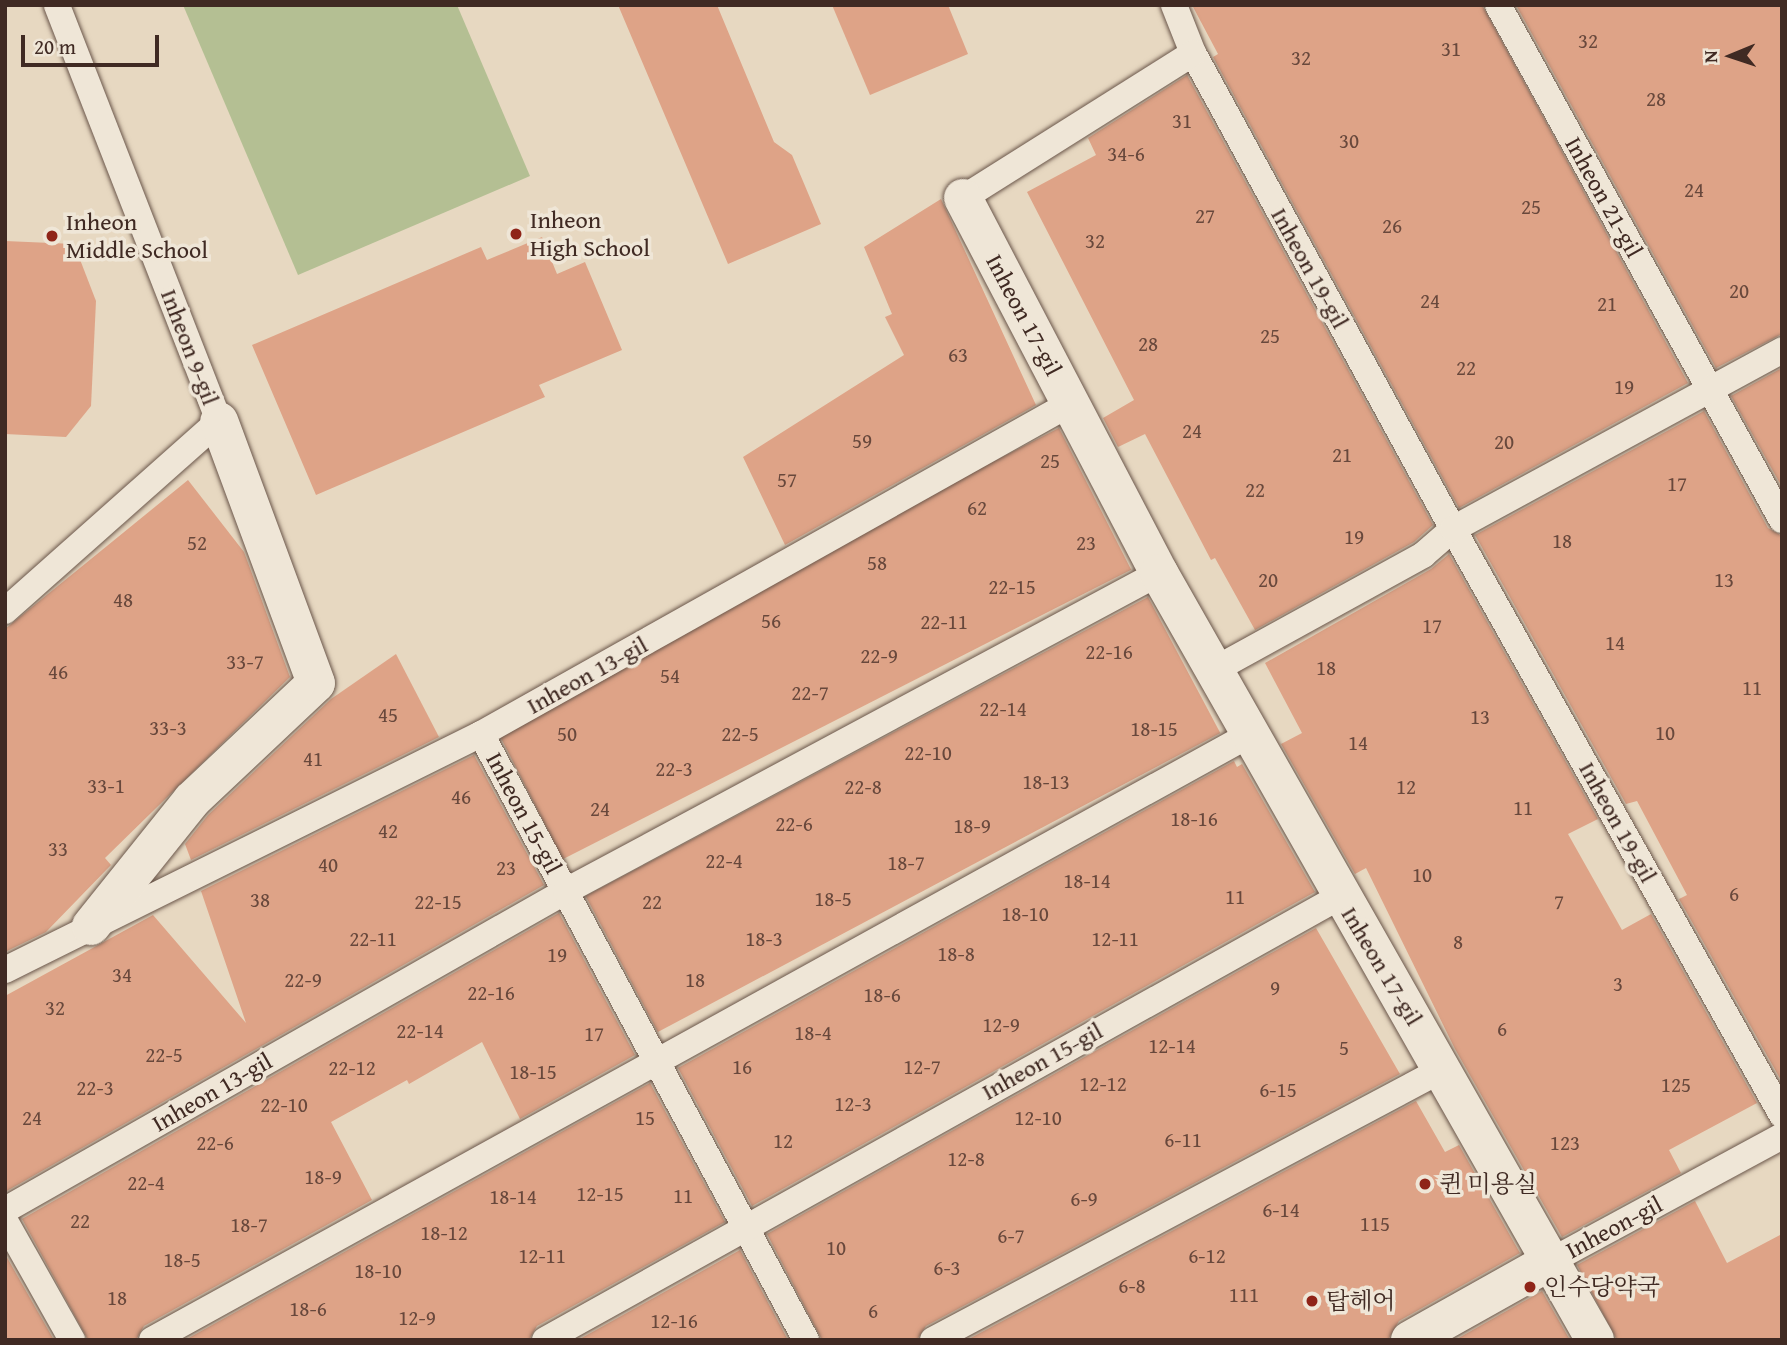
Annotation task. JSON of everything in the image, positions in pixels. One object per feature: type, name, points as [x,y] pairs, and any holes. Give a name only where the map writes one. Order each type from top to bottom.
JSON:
[{"type":"street","name":"Inheon 17-gil","points":[[963,198],[1158,573],[1595,1340]]},
{"type":"street","name":"Inheon 13-gil","points":[[91,926],[192,800],[316,683],[219,421]]},
{"type":"street","name":"Inheon-gil","points":[[1410,1340],[1551,1261]]},
{"type":"lane","points":[[51,5],[57,5]]},
{"type":"lane","name":"Inheon 9-gil","points":[[5,611],[219,421],[57,5]]},
{"type":"lane","name":"Inheon 19-gil","points":[[1174,5],[1193,53],[1453,528],[1782,1115]]},
{"type":"lane","name":"Inheon 21-gil","points":[[1498,5],[1782,520]]},
{"type":"lane","name":"Inheon 17-gil","points":[[963,198],[1193,53]]},
{"type":"lane","points":[[1214,670],[1423,555],[1453,528],[1782,350]]},
{"type":"lane","name":"Inheon 13-gil","points":[[5,970],[481,734],[1071,403]]},
{"type":"lane","name":"Inheon 15-gil","points":[[566,891],[1158,573]]},
{"type":"lane","name":"Inheon 15-gil","points":[[481,734],[806,1340]]},
{"type":"lane","points":[[152,1340],[1249,735]]},
{"type":"lane","name":"Inheon 13-gil","points":[[72,1340],[6,1220],[566,891]]},
{"type":"lane","name":"Inheon 15-gil","points":[[744,1225],[1340,896]]},
{"type":"lane","points":[[933,1340],[1443,1069]]},
{"type":"lane","name":"Inheon-gil","points":[[1551,1261],[1782,1136]]},
{"type":"lane","points":[[545,1340],[744,1225]]},
{"type":"green space","points":[[183,5],[457,5],[530,176],[298,275]]},
{"type":"building","points":[[618,5],[717,5],[774,142],[792,155],[821,224],[728,264]]},
{"type":"building","points":[[832,5],[948,5],[968,54],[870,95]]},
{"type":"building","points":[[1192,5],[1482,5],[1688,383],[1459,508],[1213,57],[1218,54]]},
{"type":"building","points":[[1516,5],[1782,5],[1782,334],[1716,368]]},
{"type":"building","points":[[1187,75],[1433,525],[1414,542],[1255,630],[1215,558],[1211,560],[1145,434],[1118,447],[1103,418],[1134,400],[1027,192],[1096,155],[1088,138]]},
{"type":"building","points":[[941,199],[1036,405],[785,545],[743,457],[904,355],[885,317],[892,314],[864,247]]},
{"type":"building","points":[[542,237],[557,274],[585,262],[622,350],[539,385],[545,397],[316,495],[252,345],[481,247],[487,260]]},
{"type":"building","points":[[5,241],[74,244],[96,301],[91,406],[66,437],[5,434]]},
{"type":"building","points":[[1782,368],[1782,487],[1731,396]]},
{"type":"building","points":[[1704,411],[1768,528],[1782,536],[1782,1082],[1679,899],[1687,895],[1637,801],[1626,804],[1475,535]]},
{"type":"building","points":[[1059,428],[1131,570],[563,859],[491,718]]},
{"type":"building","points":[[188,480],[244,552],[290,677],[105,858],[111,865],[46,932],[5,952],[5,629]]},
{"type":"building","points":[[1449,554],[1598,819],[1568,834],[1622,930],[1651,914],[1757,1103],[1669,1150],[1681,1173],[1562,1237],[1455,1049],[1366,868],[1355,874],[1281,744],[1302,733],[1265,663],[1431,569]]},
{"type":"building","points":[[1148,597],[1220,733],[658,1032],[586,896]]},
{"type":"building","points":[[396,654],[439,737],[191,860],[185,844],[208,815],[331,699]]},
{"type":"building","points":[[474,755],[544,885],[5,1192],[5,996],[153,915],[246,1023],[201,891]]},
{"type":"building","points":[[1234,761],[1237,767],[1242,764],[1315,892],[752,1206],[678,1068]]},
{"type":"building","points":[[559,913],[635,1055],[520,1119],[482,1042],[409,1084],[407,1080],[331,1122],[372,1200],[144,1326],[136,1340],[88,1340],[22,1219]]},
{"type":"building","points":[[1316,928],[1400,1074],[926,1326],[917,1340],[822,1340],[767,1234]]},
{"type":"building","points":[[650,1083],[725,1222],[537,1326],[529,1340],[185,1340]]},
{"type":"building","points":[[1416,1101],[1445,1152],[1459,1145],[1520,1253],[1399,1321],[1388,1340],[967,1340]]},
{"type":"building","points":[[1695,1201],[1727,1263],[1782,1234],[1782,1340],[1617,1340],[1577,1265]]},
{"type":"building","points":[[740,1250],[788,1340],[578,1340]]},
{"type":"building","points":[[5,1254],[54,1340],[5,1340]]},
{"type":"building","points":[[1542,1291],[1570,1340],[1455,1340]]},
{"type":"place","name":"Inheon High School","points":[[516,234]]},
{"type":"place","name":"Inheon Middle School","points":[[52,236]]},
{"type":"place","name":"퀸 미용실","points":[[1425,1184]]},
{"type":"place","name":"인수당약국","points":[[1530,1287]]},
{"type":"place","name":"탑헤어","points":[[1312,1301]]}]
